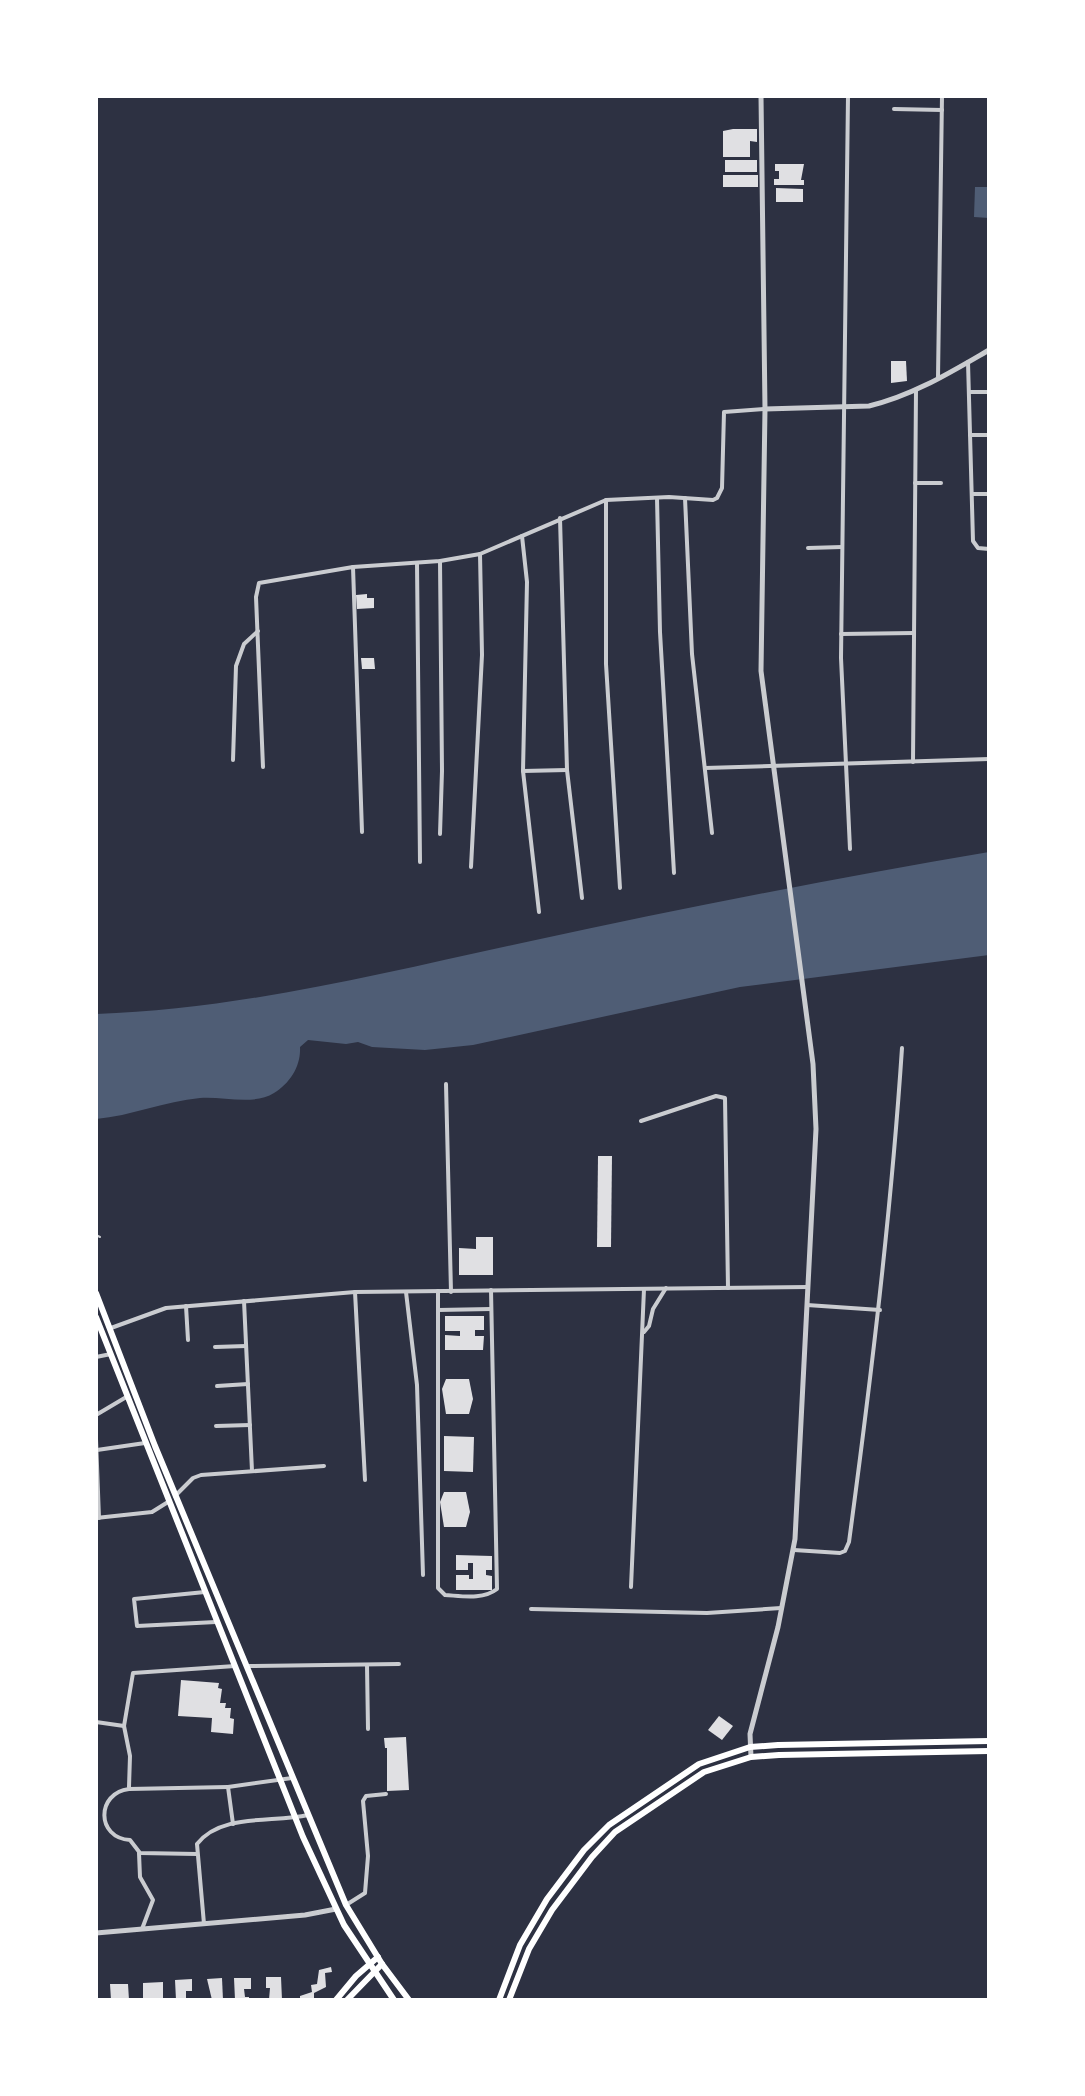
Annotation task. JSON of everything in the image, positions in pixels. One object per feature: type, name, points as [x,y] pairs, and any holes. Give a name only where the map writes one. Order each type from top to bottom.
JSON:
[{"type":"main road","points":[[96,1293],[145,1443],[295,1818],[336,1909],[370,1968],[394,2000]]},
{"type":"main road","points":[[96,1317],[177,1495],[346,1905],[380,1961],[409,2000]]},
{"type":"main road","points":[[499,2000],[520,1945],[547,1899],[584,1850],[609,1825],[699,1764],[750,1747],[989,1741]]},
{"type":"main road","points":[[509,2000],[529,1949],[552,1910],[592,1857],[615,1832],[704,1772],[751,1757],[870,1751],[989,1751]]},
{"type":"main road","points":[[336,1909],[346,1905]]},
{"type":"main road","points":[[336,2000],[380,1961]]},
{"type":"main road","points":[[347,2000],[370,1968]]},
{"type":"street","points":[[751,1757],[750,1734],[794,1550],[816,1113],[813,1064],[760,644],[765,409],[761,96]]},
{"type":"street","points":[[848,96],[841,634],[850,849]]},
{"type":"street","points":[[938,378],[942,96]]},
{"type":"street","points":[[894,109],[942,110]]},
{"type":"street","points":[[263,767],[256,589],[259,583],[353,567],[440,561],[480,554],[606,500],[713,500],[721,494],[724,412],[877,405],[916,390],[989,350]]},
{"type":"street","points":[[968,362],[973,541],[978,548],[989,549]]},
{"type":"street","points":[[913,762],[916,390]]},
{"type":"street","points":[[969,392],[989,392]]},
{"type":"street","points":[[970,435],[989,435]]},
{"type":"street","points":[[915,483],[941,483]]},
{"type":"street","points":[[972,494],[989,494]]},
{"type":"street","points":[[657,498],[661,647],[674,873]]},
{"type":"street","points":[[685,498],[692,654],[712,833]]},
{"type":"street","points":[[606,500],[606,664],[620,888]]},
{"type":"street","points":[[560,518],[567,770],[582,898]]},
{"type":"street","points":[[522,535],[527,582],[523,771],[539,912]]},
{"type":"street","points":[[808,548],[843,547]]},
{"type":"street","points":[[471,867],[482,655],[480,554]]},
{"type":"street","points":[[440,561],[440,834]]},
{"type":"street","points":[[417,563],[420,862]]},
{"type":"street","points":[[353,567],[362,832]]},
{"type":"street","points":[[233,760],[236,666],[244,644],[258,631]]},
{"type":"street","points":[[841,634],[914,633]]},
{"type":"street","points":[[705,768],[989,759]]},
{"type":"street","points":[[523,771],[567,770]]},
{"type":"street","points":[[794,1550],[840,1553],[845,1551],[849,1542],[880,1310],[902,1048]]},
{"type":"street","points":[[446,1084],[451,1292]]},
{"type":"street","points":[[641,1121],[717,1095],[725,1098],[728,1288]]},
{"type":"street","points":[[108,1329],[152,1312],[186,1306],[355,1292],[808,1287]]},
{"type":"street","points":[[642,1334],[649,1326],[653,1309],[666,1288]]},
{"type":"street","points":[[631,1587],[644,1289]]},
{"type":"street","points":[[438,1291],[438,1588],[445,1595],[468,1596],[488,1595],[497,1589],[491,1290]]},
{"type":"street","points":[[355,1292],[365,1480]]},
{"type":"street","points":[[406,1292],[417,1385],[423,1575]]},
{"type":"street","points":[[244,1301],[252,1471]]},
{"type":"street","points":[[807,1305],[880,1310]]},
{"type":"street","points":[[186,1306],[188,1340]]},
{"type":"street","points":[[438,1310],[491,1309]]},
{"type":"street","points":[[215,1347],[246,1346]]},
{"type":"street","points":[[96,1357],[111,1354]]},
{"type":"street","points":[[217,1386],[248,1384]]},
{"type":"street","points":[[96,1415],[131,1395]]},
{"type":"street","points":[[216,1426],[250,1425]]},
{"type":"street","points":[[96,1441],[98,1518],[152,1512],[177,1495],[193,1478],[201,1475],[324,1466]]},
{"type":"street","points":[[97,1450],[145,1443]]},
{"type":"street","points":[[205,1592],[134,1599],[137,1626],[217,1622]]},
{"type":"street","points":[[531,1609],[707,1613],[781,1608]]},
{"type":"street","points":[[248,1666],[399,1664]]},
{"type":"street","points":[[367,1665],[368,1729]]},
{"type":"street","points":[[129,1789],[130,1756],[124,1726],[133,1673],[235,1666]]},
{"type":"street","points":[[96,1722],[124,1726]]},
{"type":"street","points":[[142,1929],[153,1900],[140,1877],[139,1851],[130,1840],[117,1839],[110,1833],[105,1811],[111,1796],[119,1790],[129,1789],[228,1787],[292,1778]]},
{"type":"street","points":[[228,1787],[233,1824]]},
{"type":"street","points":[[346,1905],[365,1893],[368,1856],[363,1801],[366,1796],[386,1794]]},
{"type":"street","points":[[204,1924],[197,1854],[197,1844],[203,1835],[222,1825],[308,1815]]},
{"type":"street","points":[[609,1825],[615,1832]]},
{"type":"street","points":[[139,1851],[197,1854]]},
{"type":"street","points":[[96,1933],[305,1915],[336,1909]]},
{"type":"water","points":[[975,187],[989,187],[989,218],[974,217]]},
{"type":"water","points":[[989,852],[989,955],[740,987],[473,1045],[425,1050],[308,1040],[300,1047],[299,1061],[290,1079],[266,1097],[187,1100],[96,1119],[96,1014],[151,1011],[260,997],[702,905]]},
{"type":"building","points":[[757,129],[757,142],[750,141],[750,157],[723,157],[723,131]]},
{"type":"building","points":[[725,160],[757,160],[757,172],[725,172]]},
{"type":"building","points":[[775,164],[804,164],[801,180],[804,180],[804,185],[774,185],[774,179],[779,179]]},
{"type":"building","points":[[723,175],[758,175],[758,187],[723,187]]},
{"type":"building","points":[[776,188],[803,189],[803,202],[776,202]]},
{"type":"building","points":[[891,361],[906,361],[907,381],[891,383]]},
{"type":"building","points":[[367,594],[367,598],[374,598],[374,608],[357,609],[356,595]]},
{"type":"building","points":[[361,658],[374,658],[375,669],[362,669]]},
{"type":"building","points":[[598,1156],[612,1156],[611,1247],[597,1247]]},
{"type":"building","points":[[476,1237],[493,1237],[493,1275],[459,1275],[459,1248],[476,1249]]},
{"type":"building","points":[[445,1316],[484,1316],[484,1330],[475,1330],[475,1336],[484,1336],[483,1350],[445,1350],[445,1335],[460,1336],[460,1331],[445,1331]]},
{"type":"building","points":[[446,1379],[469,1379],[473,1399],[469,1414],[446,1414],[442,1389]]},
{"type":"building","points":[[444,1436],[474,1437],[473,1472],[444,1471]]},
{"type":"building","points":[[444,1492],[466,1492],[470,1512],[466,1527],[444,1527],[440,1502]]},
{"type":"building","points":[[456,1555],[492,1556],[492,1570],[486,1570],[486,1575],[492,1576],[492,1590],[456,1590],[456,1575],[469,1575],[469,1579],[473,1579],[473,1563],[468,1563],[468,1570],[456,1570]]},
{"type":"building","points":[[181,1680],[219,1683],[218,1688],[222,1689],[220,1703],[226,1703],[225,1708],[231,1708],[233,1734],[211,1732],[212,1718],[178,1716]]},
{"type":"building","points":[[719,1716],[733,1726],[722,1740],[708,1730]]},
{"type":"building","points":[[406,1737],[409,1790],[387,1791],[387,1748],[384,1738]]},
{"type":"building","points":[[331,1967],[332,1972],[325,1973],[326,1987],[314,1993],[314,1999],[300,2000],[300,1996],[312,1992],[311,1985],[317,1984],[319,1970]]},
{"type":"building","points":[[266,1977],[281,1977],[282,2000],[269,2000],[270,1988],[266,1988]]},
{"type":"building","points":[[222,1978],[223,2000],[212,2000],[207,1979]]},
{"type":"building","points":[[234,1978],[251,1978],[251,1989],[244,1989],[245,1997],[249,2000],[235,2000]]},
{"type":"building","points":[[192,1979],[192,1991],[186,1991],[186,2000],[176,2000],[175,1980]]},
{"type":"building","points":[[163,1982],[163,2000],[143,2000],[143,1983]]},
{"type":"building","points":[[110,1984],[128,1984],[129,2000],[111,2000]]}]
